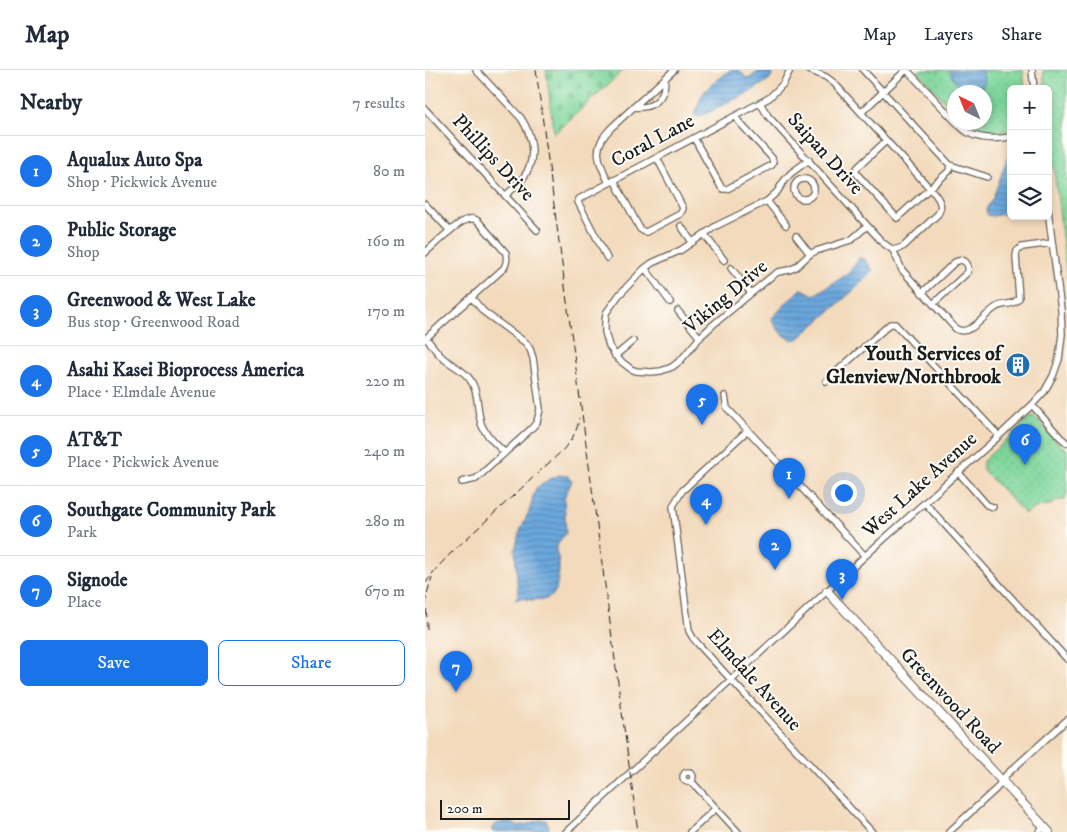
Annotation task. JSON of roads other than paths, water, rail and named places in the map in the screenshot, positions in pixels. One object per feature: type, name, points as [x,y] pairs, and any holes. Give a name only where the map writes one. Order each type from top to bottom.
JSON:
[{"type":"main road","name":"Greenwood Road","points":[[827,592],[1002,781],[1044,830]]},
{"type":"street","points":[[476,70],[521,118],[531,140],[531,155],[525,176],[506,195]]},
{"type":"street","points":[[657,158],[683,208],[680,214],[647,232],[640,229],[599,164],[598,148],[605,134],[674,70]]},
{"type":"street","name":"Coral Lane","points":[[607,258],[578,202],[579,199],[769,98],[785,82],[790,70]]},
{"type":"street","points":[[809,70],[826,77],[834,83],[930,188],[940,202],[941,208],[939,212],[904,246],[893,250],[902,270],[956,329],[962,331],[969,329],[995,308],[1001,305],[1012,304],[1019,298],[1016,256],[1019,249],[1053,243]]},
{"type":"street","points":[[863,70],[951,165],[987,178]]},
{"type":"street","points":[[860,111],[863,111],[907,70],[947,113]]},
{"type":"street","points":[[1032,70],[1034,85]]},
{"type":"street","points":[[633,107],[647,107],[655,102],[665,89],[665,79]]},
{"type":"street","name":"Saipan Drive","points":[[760,103],[768,116],[867,226],[883,243],[893,250]]},
{"type":"street","name":"Phillips Drive","points":[[426,113],[506,195],[537,230]]},
{"type":"street","points":[[694,138],[723,189],[727,189],[772,165],[772,158],[735,116]]},
{"type":"street","points":[[964,130],[969,134],[985,138],[1007,137]]},
{"type":"street","points":[[886,141],[858,167],[856,174],[897,218],[949,171],[951,165]]},
{"type":"street","points":[[633,341],[615,356],[609,346],[605,332],[606,314],[619,295],[645,268],[652,262],[681,250],[704,234],[767,201],[777,192],[791,173],[809,160]]},
{"type":"street","points":[[791,173],[798,181]]},
{"type":"street","points":[[767,201],[786,225]]},
{"type":"street","points":[[425,204],[450,231]]},
{"type":"street","points":[[425,253],[450,231],[469,219],[478,221],[506,253],[507,263],[504,268],[426,339],[443,358],[469,378],[476,391],[483,428],[505,453]]},
{"type":"street","name":"West Lake Avenue","points":[[567,831],[865,556],[999,436],[1044,392],[1053,376],[1059,359],[1062,334],[1061,310],[1050,220]]},
{"type":"street","points":[[681,226],[692,242]]},
{"type":"street","name":"Viking Drive","points":[[615,356],[625,366],[636,371],[661,371],[672,367],[714,324],[772,276],[778,272],[796,267],[810,254],[825,247],[851,240],[867,226]]},
{"type":"street","points":[[704,234],[724,260]]},
{"type":"street","points":[[796,236],[810,254]]},
{"type":"street","points":[[922,292],[955,262],[961,260],[965,262],[968,266],[968,272],[933,304]]},
{"type":"street","points":[[645,268],[670,302]]},
{"type":"street","points":[[731,268],[751,293]]},
{"type":"street","points":[[462,482],[476,479],[531,430],[537,422],[540,409],[530,349],[526,343],[484,312],[471,297]]},
{"type":"street","points":[[678,310],[699,338]]},
{"type":"street","points":[[826,381],[890,324],[895,324],[999,436]]},
{"type":"street","points":[[725,396],[727,408],[865,556]]},
{"type":"street","points":[[1032,405],[1067,443]]},
{"type":"street","name":"Elmdale Avenue","points":[[748,430],[682,492],[673,506],[689,631],[699,645],[872,832]]},
{"type":"street","points":[[958,472],[987,505],[993,507]]},
{"type":"street","points":[[925,502],[1067,659]]},
{"type":"street","points":[[949,832],[1067,720]]},
{"type":"street","points":[[691,781],[738,832]]},
{"type":"street","points":[[690,832],[716,808]]},
{"type":"water","points":[[730,70],[739,70],[748,79],[761,70],[771,70],[772,77],[749,92],[697,117],[694,113],[702,95]]},
{"type":"water","points":[[949,70],[982,70],[985,83],[983,85],[959,85]]},
{"type":"water","points":[[1007,159],[1007,214],[987,215],[986,209],[993,198]]},
{"type":"water","points":[[860,257],[867,262],[873,271],[854,290],[798,339],[785,336],[778,330],[772,318],[801,288],[814,295],[849,273]]},
{"type":"water","points":[[559,475],[568,476],[572,481],[564,498],[566,533],[558,543],[556,551],[559,561],[559,572],[556,590],[553,595],[546,599],[531,600],[520,598],[517,600],[515,599],[518,595],[515,549],[520,531],[530,509],[536,488]]},
{"type":"water","points":[[546,820],[549,826],[548,832],[493,832],[496,824],[502,822],[509,822],[517,826]]},
{"type":"railway","points":[[536,70],[638,832]]},
{"type":"railway","points":[[425,584],[452,552],[562,451],[573,436],[579,418]]},
{"type":"railway","points":[[427,629],[426,597],[432,577]]},
{"type":"place","name":"Youth Services of Glenview/Northbrook","points":[[1018,365]]},
{"type":"place","name":"AT&T","points":[[702,425]]},
{"type":"place","name":"Southgate Community Park","points":[[1025,465]]},
{"type":"place","name":"Aqualux Auto Spa","points":[[789,499]]},
{"type":"place","name":"Asahi Kasei Bioprocess America","points":[[706,525]]},
{"type":"place","name":"Public Storage","points":[[775,570]]},
{"type":"place","name":"Greenwood & West Lake","points":[[842,600]]},
{"type":"place","name":"Signode","points":[[456,692]]}]
